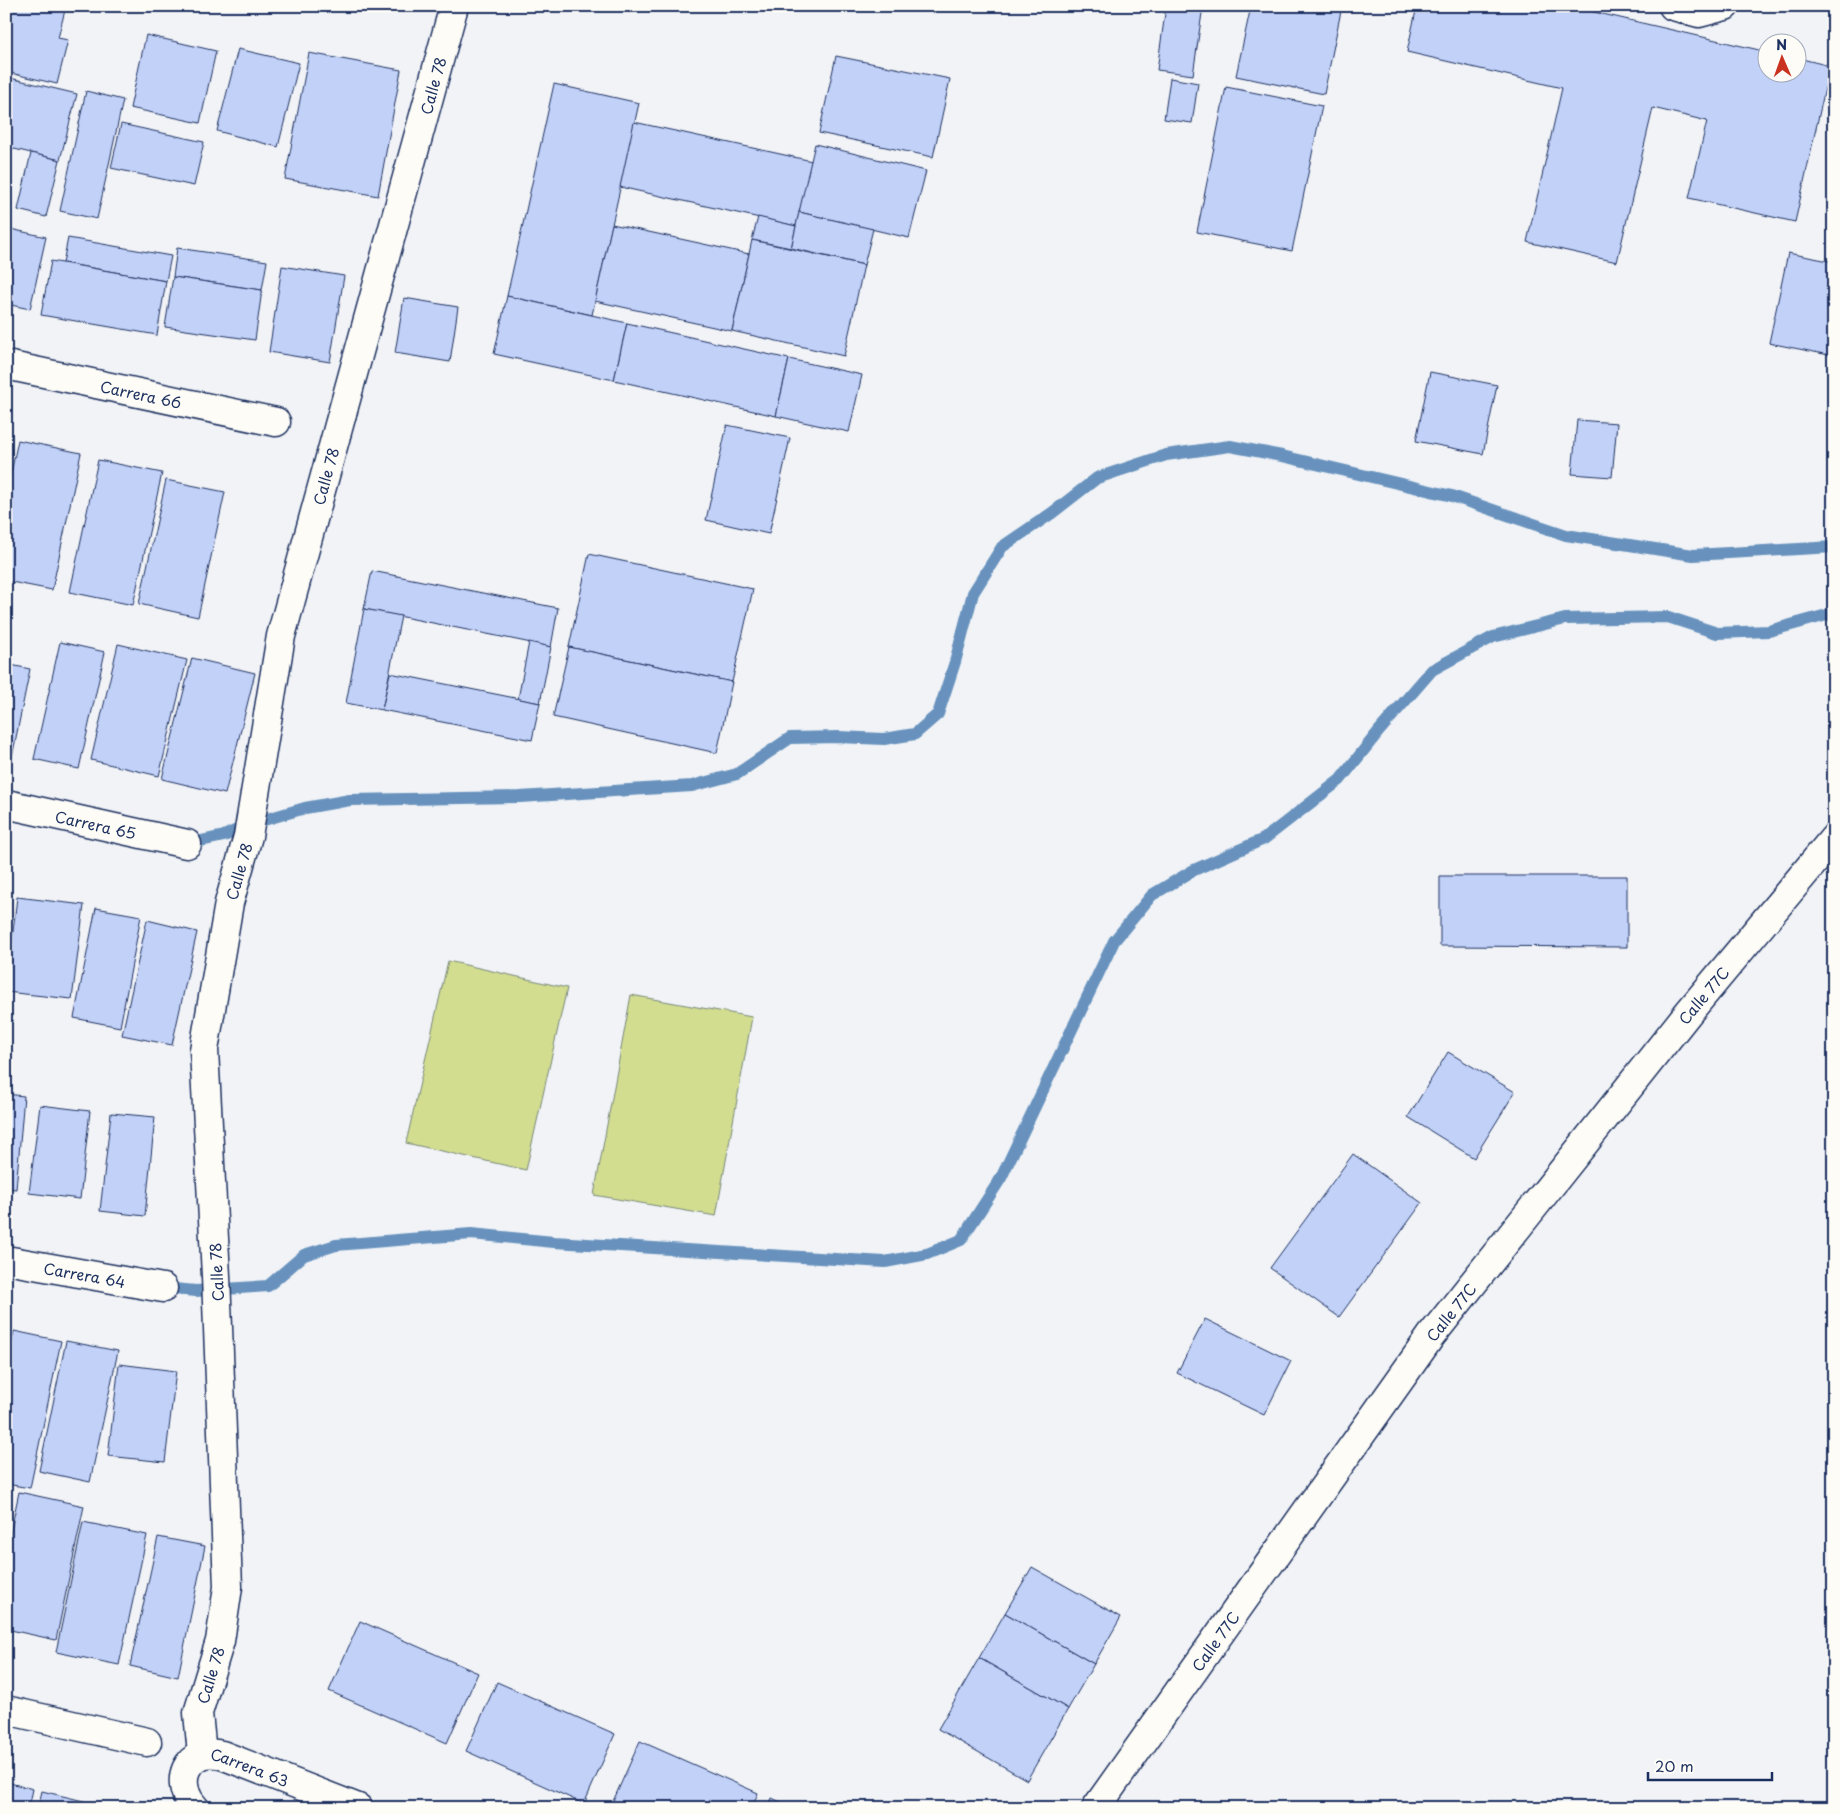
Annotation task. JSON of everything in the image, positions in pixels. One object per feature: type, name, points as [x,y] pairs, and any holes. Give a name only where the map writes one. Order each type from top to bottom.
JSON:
[{"type":"street","name":"Calle 78","points":[[202,1754],[198,1713],[220,1641],[228,1587],[216,1276],[204,1050],[229,903],[248,836],[281,636],[454,6]]},
{"type":"street","points":[[1673,6],[1699,12],[1725,6]]},
{"type":"street","name":"Carrera 66","points":[[6,365],[276,422]]},
{"type":"street","name":"Carrera 65","points":[[6,804],[187,844]]},
{"type":"street","name":"Calle 77C","points":[[1096,1808],[1431,1336],[1688,1013],[1834,838]]},
{"type":"street","name":"Carrera 64","points":[[6,1260],[163,1288]]},
{"type":"street","points":[[6,1710],[147,1742]]},
{"type":"street","name":"Carrera 63","points":[[195,1808],[186,1796],[184,1776],[193,1758],[212,1752],[222,1754],[358,1808]]},
{"type":"green space","points":[[448,961],[567,988],[526,1170],[406,1143]]},
{"type":"green space","points":[[631,995],[752,1017],[716,1216],[594,1195]]},
{"type":"building","points":[[6,6],[66,6],[58,38],[68,40],[57,84],[6,72]]},
{"type":"building","points":[[1166,6],[1203,6],[1193,75],[1157,70]]},
{"type":"building","points":[[1251,6],[1342,6],[1324,94],[1236,76]]},
{"type":"building","points":[[1417,6],[1568,6],[1758,50],[1758,82],[1808,82],[1808,60],[1830,66],[1795,222],[1689,198],[1707,121],[1653,108],[1617,262],[1527,242],[1562,88],[1407,52]]},
{"type":"building","points":[[146,35],[216,51],[200,123],[130,108]]},
{"type":"building","points":[[238,49],[299,63],[278,147],[217,131]]},
{"type":"building","points":[[309,53],[401,70],[378,196],[285,179]]},
{"type":"building","points":[[836,56],[950,79],[933,157],[819,133]]},
{"type":"building","points":[[6,77],[77,94],[60,160],[6,147]]},
{"type":"building","points":[[1170,78],[1198,83],[1192,123],[1164,119]]},
{"type":"building","points":[[554,84],[639,103],[592,315],[507,296]]},
{"type":"building","points":[[1226,87],[1322,106],[1292,251],[1197,232]]},
{"type":"building","points":[[86,91],[123,100],[97,219],[60,211]]},
{"type":"building","points":[[634,122],[812,161],[796,226],[620,187]]},
{"type":"building","points":[[121,124],[204,142],[194,186],[111,168]]},
{"type":"building","points":[[815,144],[926,171],[909,238],[799,212]]},
{"type":"building","points":[[31,153],[60,160],[46,217],[18,210]]},
{"type":"building","points":[[799,212],[873,229],[864,265],[791,248]]},
{"type":"building","points":[[758,217],[796,226],[791,248],[752,240]]},
{"type":"building","points":[[612,224],[749,254],[732,331],[595,301]]},
{"type":"building","points":[[6,228],[46,237],[30,309],[6,304]]},
{"type":"building","points":[[68,238],[171,256],[166,281],[63,263]]},
{"type":"building","points":[[752,240],[864,265],[844,356],[732,331]]},
{"type":"building","points":[[177,248],[267,261],[262,290],[173,277]]},
{"type":"building","points":[[1788,253],[1834,262],[1834,356],[1769,343]]},
{"type":"building","points":[[51,261],[166,281],[157,335],[41,315]]},
{"type":"building","points":[[282,266],[344,276],[330,362],[269,352]]},
{"type":"building","points":[[173,277],[262,290],[255,340],[165,327]]},
{"type":"building","points":[[507,296],[627,323],[614,380],[494,354]]},
{"type":"building","points":[[404,298],[458,307],[450,362],[395,353]]},
{"type":"building","points":[[627,323],[789,359],[776,416],[614,380]]},
{"type":"building","points":[[789,359],[862,375],[849,432],[776,416]]},
{"type":"building","points":[[1430,372],[1497,385],[1483,454],[1416,441]]},
{"type":"building","points":[[1577,420],[1617,423],[1612,477],[1572,474]]},
{"type":"building","points":[[727,425],[790,438],[769,534],[706,520]]},
{"type":"building","points":[[18,440],[81,453],[52,590],[6,581],[6,497]]},
{"type":"building","points":[[98,460],[162,473],[133,605],[70,592]]},
{"type":"building","points":[[166,480],[225,492],[198,617],[139,604]]},
{"type":"building","points":[[589,554],[753,589],[732,682],[569,647]]},
{"type":"building","points":[[372,571],[558,608],[551,647],[364,609]]},
{"type":"building","points":[[364,609],[401,616],[382,710],[346,703]]},
{"type":"building","points":[[60,642],[105,652],[79,769],[34,759]]},
{"type":"building","points":[[529,642],[551,647],[540,703],[518,699]]},
{"type":"building","points":[[118,644],[187,660],[159,776],[91,760]]},
{"type":"building","points":[[569,647],[732,682],[717,753],[553,717]]},
{"type":"building","points":[[192,658],[255,673],[225,794],[162,779]]},
{"type":"building","points":[[6,664],[30,669],[11,762],[6,761]]},
{"type":"building","points":[[390,673],[540,703],[532,740],[382,710]]},
{"type":"building","points":[[1440,876],[1627,876],[1627,947],[1440,946]]},
{"type":"building","points":[[17,897],[84,905],[72,999],[6,992]]},
{"type":"building","points":[[96,908],[141,916],[120,1027],[74,1018]]},
{"type":"building","points":[[147,920],[197,932],[172,1045],[122,1035]]},
{"type":"building","points":[[1448,1052],[1515,1092],[1474,1158],[1408,1117]]},
{"type":"building","points":[[6,1094],[24,1096],[16,1189],[6,1188]]},
{"type":"building","points":[[40,1105],[90,1111],[80,1199],[29,1193]]},
{"type":"building","points":[[111,1113],[155,1117],[145,1216],[100,1211]]},
{"type":"building","points":[[1353,1154],[1422,1203],[1339,1317],[1270,1268]]},
{"type":"building","points":[[1205,1319],[1291,1361],[1264,1415],[1177,1373]]},
{"type":"building","points":[[14,1331],[61,1341],[30,1488],[6,1484],[6,1370]]},
{"type":"building","points":[[66,1341],[118,1351],[90,1482],[39,1471]]},
{"type":"building","points":[[119,1364],[176,1371],[165,1462],[108,1456]]},
{"type":"building","points":[[19,1492],[84,1506],[56,1640],[6,1629],[6,1554]]},
{"type":"building","points":[[83,1522],[147,1535],[119,1665],[56,1652]]},
{"type":"building","points":[[158,1537],[205,1546],[178,1677],[130,1666]]},
{"type":"building","points":[[1032,1567],[1121,1617],[1094,1664],[1005,1613]]},
{"type":"building","points":[[1005,1613],[1094,1664],[1068,1709],[979,1658]]},
{"type":"building","points":[[360,1621],[478,1673],[447,1743],[329,1691]]},
{"type":"building","points":[[979,1658],[1068,1709],[1027,1780],[938,1729]]},
{"type":"building","points":[[497,1682],[615,1734],[584,1804],[466,1751]]},
{"type":"building","points":[[640,1741],[758,1793],[752,1808],[610,1808]]},
{"type":"building","points":[[6,1782],[33,1789],[29,1808],[6,1808]]},
{"type":"building","points":[[42,1791],[96,1804],[95,1808],[38,1808]]},
{"type":"building","points":[[772,1798],[793,1808],[768,1808]]},
{"type":"waterway","points":[[187,844],[224,836],[250,824],[305,808],[350,800],[520,797],[692,786],[737,774],[790,738],[839,737],[884,739],[915,734],[938,714],[955,662],[973,593],[1002,547],[1052,513],[1097,478],[1166,455],[1230,446],[1282,456],[1452,496],[1566,535],[1693,555],[1834,547]]},
{"type":"waterway","points":[[163,1288],[196,1291],[268,1286],[304,1255],[336,1245],[471,1234],[554,1242],[885,1262],[927,1254],[961,1240],[1001,1178],[1114,941],[1152,895],[1194,870],[1264,839],[1340,780],[1379,731],[1432,670],[1493,637],[1565,619],[1668,617],[1717,633],[1769,631],[1834,613]]}]
